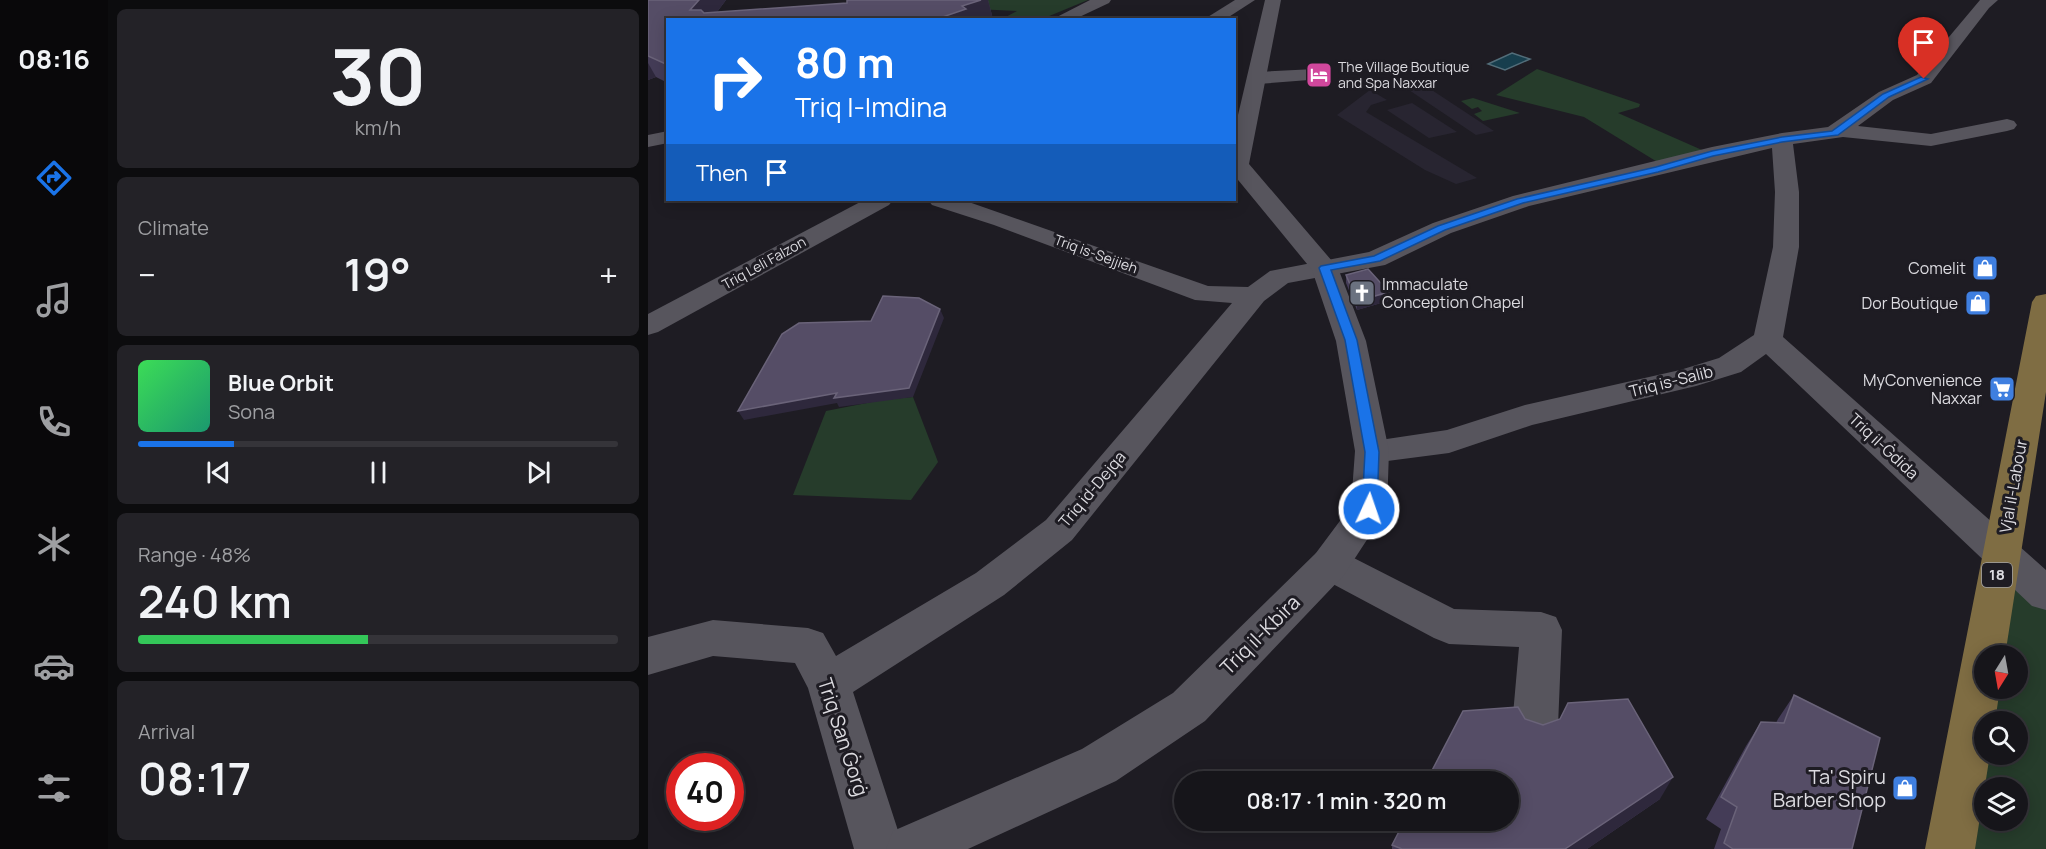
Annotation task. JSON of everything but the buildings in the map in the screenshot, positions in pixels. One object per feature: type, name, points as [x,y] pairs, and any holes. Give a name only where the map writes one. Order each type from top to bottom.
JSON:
[{"type":"main road","name":"Vjal il-Labour","points":[[1950,849],[2046,302]]},
{"type":"street","points":[[1063,18],[1103,0]]},
{"type":"street","points":[[1215,18],[1247,0]]},
{"type":"street","points":[[1273,0],[1238,165],[1325,268]]},
{"type":"street","points":[[1839,130],[1886,96],[1924,79],[1983,5],[1990,0]]},
{"type":"street","points":[[1257,78],[1316,75]]},
{"type":"street","points":[[1839,130],[1931,140],[2007,125]]},
{"type":"street","name":"Triq id-Dejqa","points":[[829,684],[990,584],[1059,530],[1254,295],[1280,277],[1376,259],[1442,228],[1521,201],[1712,154],[1782,140],[1834,133],[1839,130]]},
{"type":"street","points":[[648,141],[666,137]]},
{"type":"street","points":[[1768,339],[1786,247],[1787,192],[1782,140]]},
{"type":"street","name":"Triq Leli Falzon","points":[[648,326],[879,201]]},
{"type":"street","name":"Triq is-Sejjieh","points":[[943,201],[1003,220],[1205,294],[1254,295]]},
{"type":"street","name":"Triq il-Kbira","points":[[911,849],[1099,765],[1189,707],[1330,564],[1369,509],[1372,452],[1351,340],[1325,268]]},
{"type":"street","name":"Triq is-Salib","points":[[1372,452],[1449,441],[1525,416],[1685,379],[1730,365],[1768,339]]},
{"type":"street","name":"Triq il-Ġdida","points":[[1768,339],[2046,594]]},
{"type":"street","points":[[1330,564],[1449,626],[1541,630],[1535,726]]},
{"type":"street","name":"Triq San Ġorġ","points":[[648,656],[713,638],[808,646],[829,684],[879,849]]},
{"type":"shaded area","points":[[1412,77],[1494,131],[1476,135],[1406,88],[1387,91],[1381,84]]},
{"type":"shaded area","points":[[1370,90],[1387,100],[1371,105],[1366,112],[1477,178],[1456,184],[1425,170],[1337,115]]},
{"type":"shaded area","points":[[1412,103],[1457,132],[1429,138],[1387,110]]},
{"type":"green space","points":[[946,0],[1088,0],[1044,18],[1004,18],[1017,11],[975,9]]},
{"type":"green space","points":[[1537,69],[1640,104],[1639,107],[1618,113],[1702,150],[1659,163],[1584,117],[1496,95]]},
{"type":"green space","points":[[1473,98],[1520,113],[1483,121],[1474,114],[1482,111],[1478,107],[1472,109],[1461,101]]},
{"type":"green space","points":[[913,397],[938,462],[911,500],[793,495],[826,411],[882,400]]},
{"type":"green space","points":[[2001,553],[2046,594],[2046,849],[1950,849],[1976,699],[2028,699],[2028,645],[1985,645]]},
{"type":"water","points":[[1512,53],[1530,59],[1505,70],[1488,64]]},
{"type":"place","name":"The Village Boutique and Spa Naxxar","points":[[1319,75]]},
{"type":"place","name":"Comelit","points":[[1985,268]]},
{"type":"place","name":"Immaculate Conception Chapel","points":[[1362,293]]},
{"type":"place","name":"Dor Boutique","points":[[1978,303]]},
{"type":"place","name":"MyConvenience Naxxar","points":[[2002,389]]},
{"type":"place","name":"Ta' Spiru Barber Shop","points":[[1905,788]]},
{"type":"route","points":[[1369,509],[1372,452],[1351,340],[1325,268],[1376,259],[1442,228],[1521,201],[1712,154],[1782,140],[1834,133],[1886,96],[1924,79]]}]
